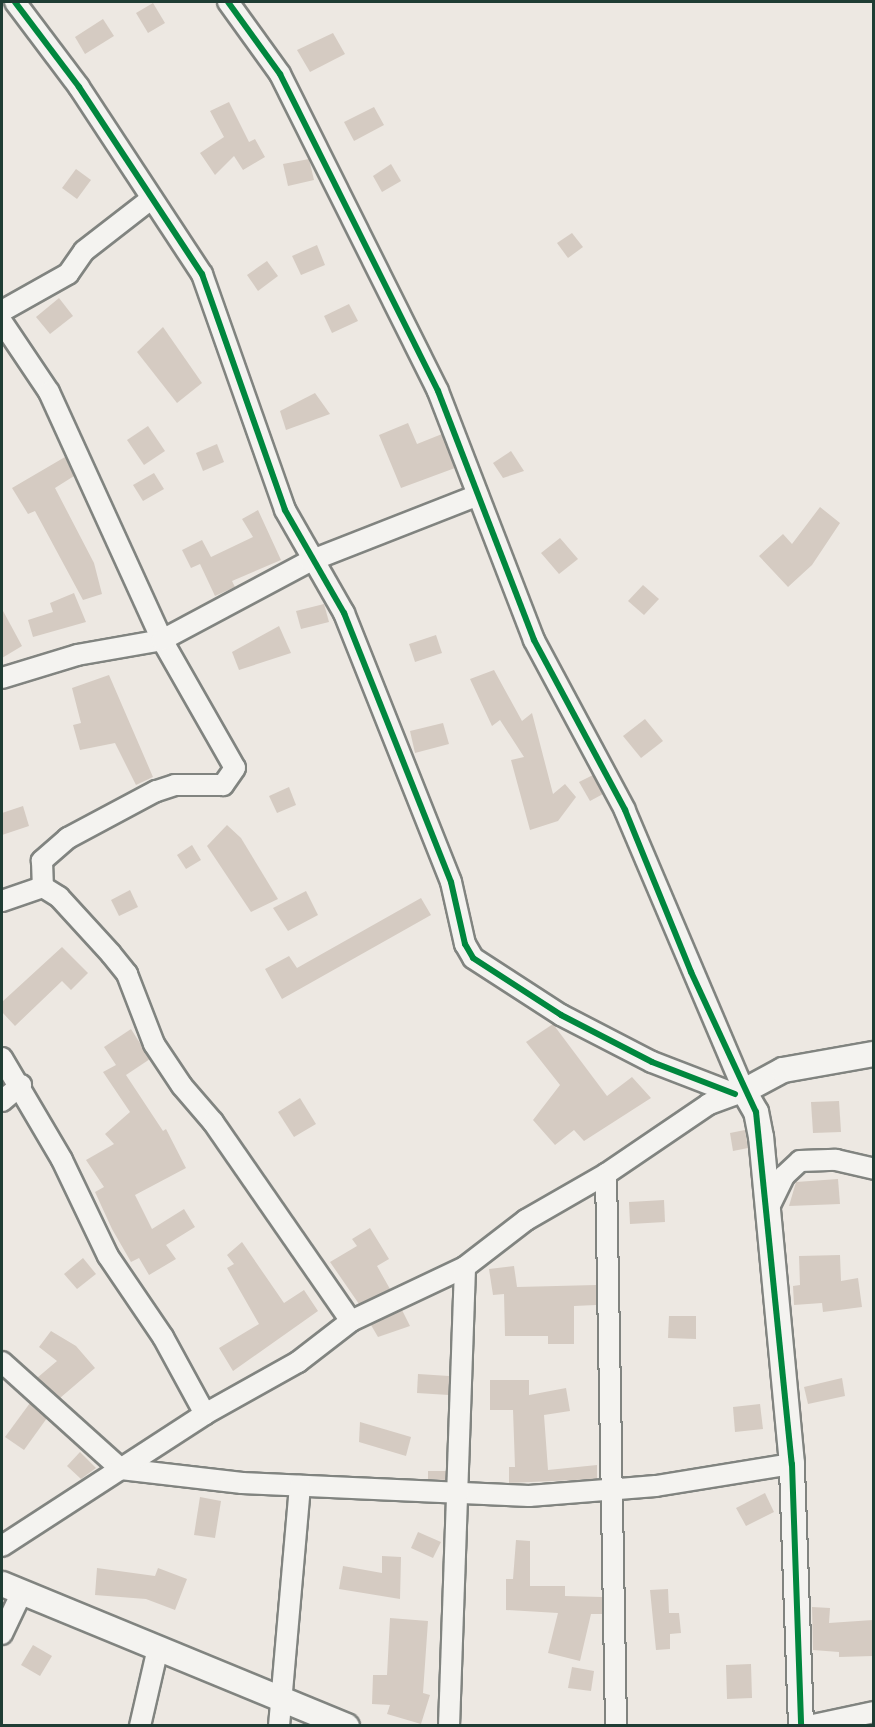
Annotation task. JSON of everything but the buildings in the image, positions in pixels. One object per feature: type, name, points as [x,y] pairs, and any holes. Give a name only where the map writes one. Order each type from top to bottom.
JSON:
[{"type":"street","points":[[15,2],[79,87],[151,199],[179,232],[202,274],[285,510],[310,561],[328,582],[344,613],[451,882],[462,933],[473,958],[541,1005],[652,1062],[740,1092]]},
{"type":"street","points":[[228,2],[280,74],[438,391],[534,640],[634,829],[740,1092],[756,1112],[768,1209],[792,1464],[801,1725]]},
{"type":"street","points":[[2,311],[69,273],[103,233],[151,199]]},
{"type":"street","points":[[2,322],[49,392],[162,640],[235,768],[234,775],[223,784],[175,785],[156,792],[68,838],[42,861],[42,887]]},
{"type":"street","points":[[2,678],[77,655],[162,640],[310,561],[477,495]]},
{"type":"street","points":[[2,901],[42,887],[59,897],[126,974],[154,1044],[351,1321]]},
{"type":"street","points":[[2,1546],[205,1414],[298,1362],[351,1321],[465,1267],[526,1220],[606,1174],[709,1104],[740,1092],[783,1070],[873,1054]]},
{"type":"street","points":[[2,1058],[21,1085],[99,1239],[163,1337],[205,1414]]},
{"type":"street","points":[[2,1101],[21,1085]]},
{"type":"street","points":[[768,1209],[784,1176],[800,1161],[836,1160],[873,1169]]},
{"type":"street","points":[[606,1174],[616,1725]]},
{"type":"street","points":[[449,1725],[459,1496],[465,1267]]},
{"type":"street","points":[[2,1362],[121,1469],[300,1486],[459,1496],[613,1491],[792,1464]]},
{"type":"street","points":[[279,1725],[300,1486]]},
{"type":"street","points":[[2,1634],[12,1588],[283,1696],[347,1725]]},
{"type":"street","points":[[140,1725],[158,1648]]},
{"type":"street","points":[[809,1725],[873,1712]]},
{"type":"cycle path","points":[[15,2],[79,87],[202,274],[285,510],[344,613],[451,882],[465,944],[473,958],[561,1015],[652,1062],[735,1094]]},
{"type":"cycle path","points":[[228,2],[280,74],[438,391],[534,640],[625,810],[691,972],[756,1112],[792,1464],[801,1726]]}]
